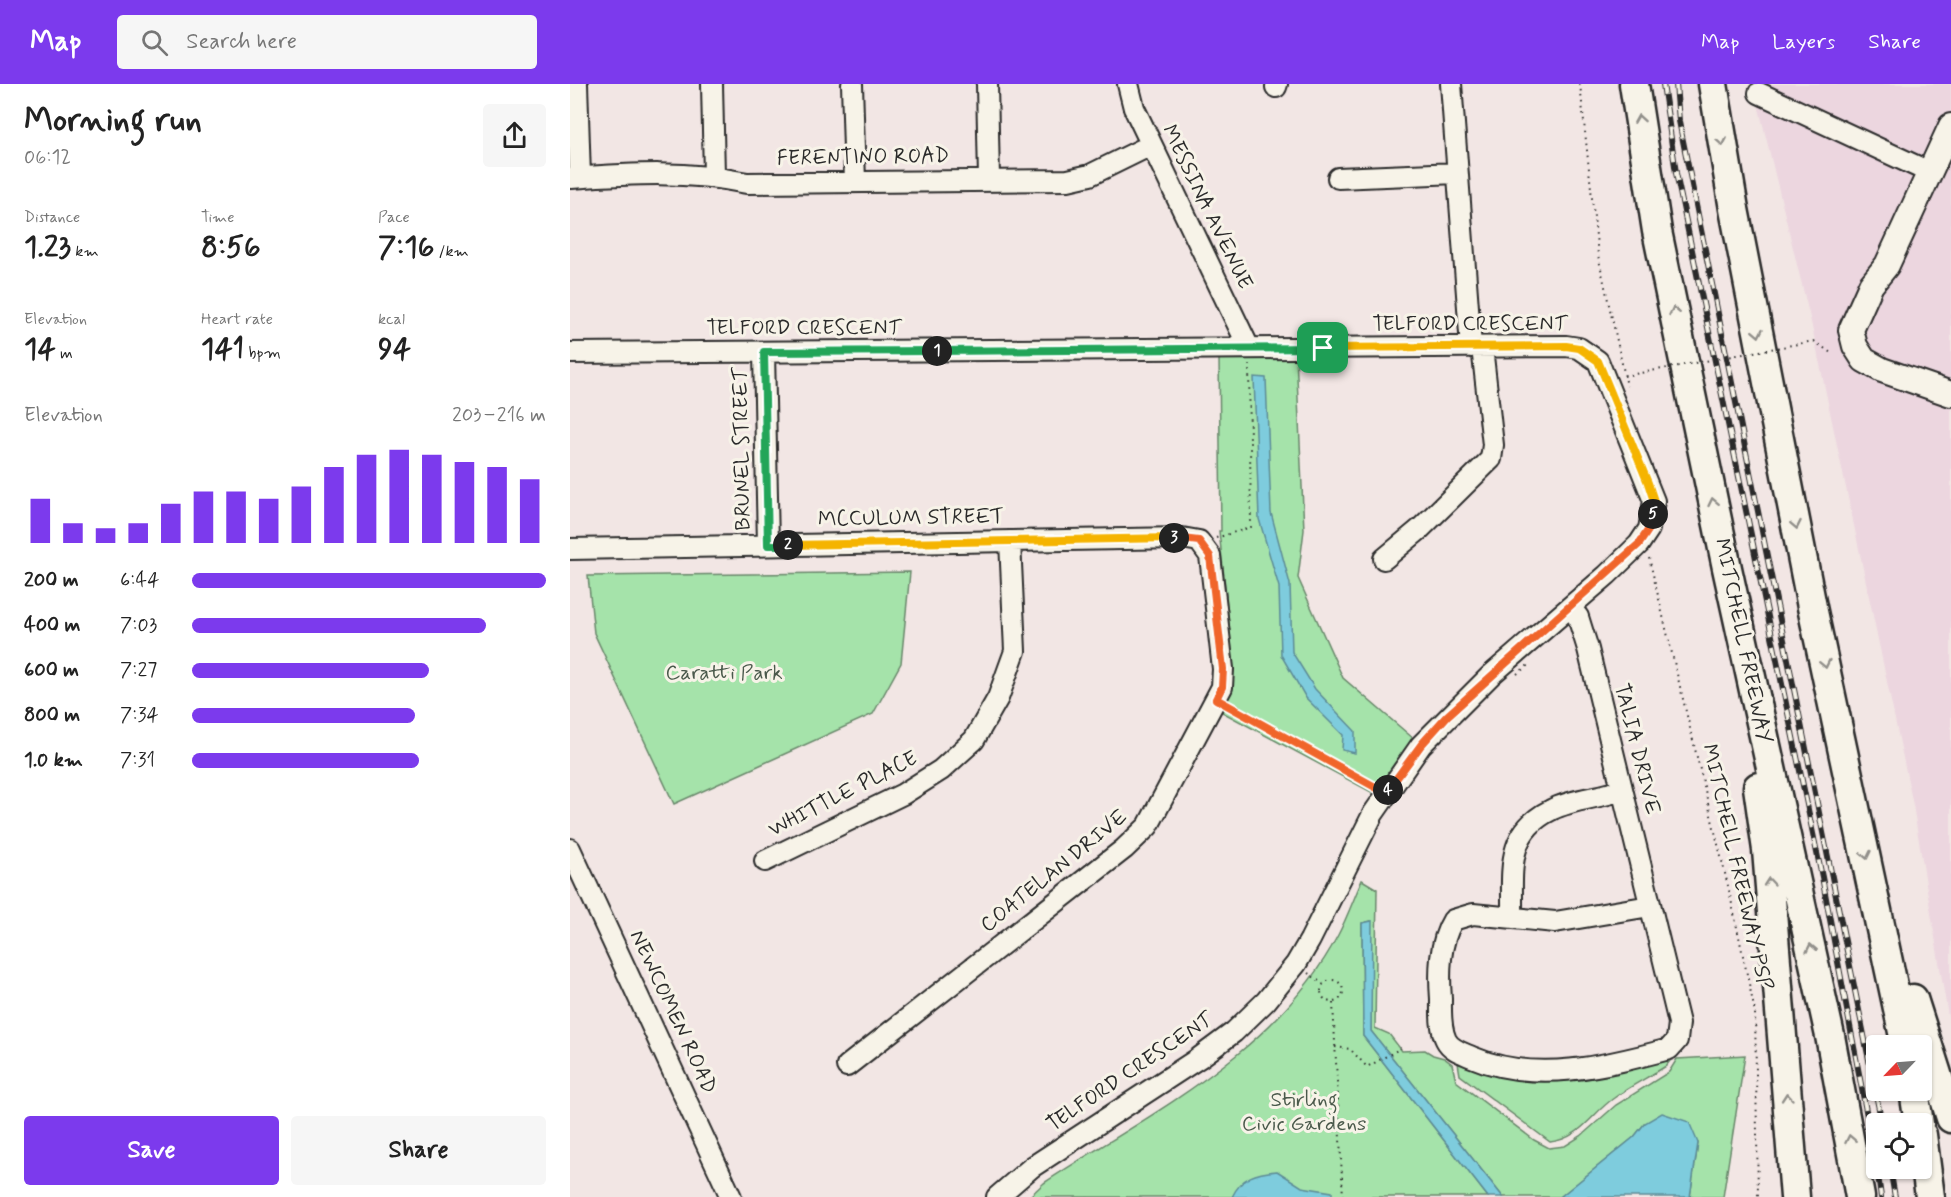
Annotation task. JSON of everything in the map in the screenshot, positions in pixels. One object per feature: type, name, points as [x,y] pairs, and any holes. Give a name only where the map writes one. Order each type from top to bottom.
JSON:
[{"type":"highway","name":"MITCHELL FREEWAY","points":[[1634,84],[1657,231],[1734,600],[1830,1036],[1860,1197]]},
{"type":"highway","points":[[1713,84],[1734,209],[1805,572],[1904,1035]]},
{"type":"highway","points":[[1734,600],[1767,850],[1795,1197]]},
{"type":"highway","points":[[1875,896],[1914,1000],[1951,1118]]},
{"type":"highway","points":[[1928,1179],[1930,1197]]},
{"type":"main road","points":[[1940,389],[1881,370],[1864,360],[1862,344],[1851,330],[1871,285],[1887,265],[1951,126]]},
{"type":"street","points":[[575,178],[577,84]]},
{"type":"street","points":[[712,84],[714,176]]},
{"type":"street","points":[[852,84],[855,182]]},
{"type":"street","points":[[987,84],[989,179]]},
{"type":"street","name":"MESSINA AVENUE","points":[[1128,84],[1134,108],[1249,348]]},
{"type":"street","points":[[1384,559],[1420,529],[1491,459],[1493,445],[1476,347],[1451,84]]},
{"type":"street","points":[[1759,93],[1929,172]]},
{"type":"street","name":"FERENTINO ROAD","points":[[575,178],[679,173],[714,176],[747,183],[1068,180],[1090,175],[1151,145]]},
{"type":"street","points":[[1338,178],[1458,173]]},
{"type":"street","name":"TELFORD CRESCENT","points":[[570,353],[1566,346],[1590,353],[1598,361],[1654,501],[1649,529],[1639,544],[1447,716],[1421,745],[1386,793],[1358,841],[1310,940],[1266,1001],[1234,1032],[1199,1058],[1042,1160],[997,1197]]},
{"type":"street","name":"BRUNEL STREET","points":[[764,352],[768,545]]},
{"type":"street","name":"MCCULUM STREET","points":[[570,549],[1182,537],[1213,547]]},
{"type":"street","name":"WHITTLE PLACE","points":[[765,861],[903,794],[941,770],[974,740],[998,699],[1015,651],[1010,541]]},
{"type":"street","name":"COATELAN DRIVE","points":[[847,1065],[1137,839],[1148,826],[1222,687],[1223,669],[1213,547]]},
{"type":"street","name":"TALIA DRIVE","points":[[1570,607],[1578,618],[1588,650],[1679,1023],[1677,1040],[1670,1049],[1601,1067],[1527,1070],[1492,1065],[1455,1049],[1446,1040],[1443,1030],[1440,981],[1444,934],[1454,920],[1473,914],[1555,922],[1650,906]]},
{"type":"street","points":[[1512,918],[1513,855],[1521,832],[1551,810],[1622,790]]},
{"type":"street","name":"NEWCOMEN ROAD","points":[[570,849],[731,1197]]},
{"type":"path","points":[[1580,84],[1598,255],[1618,340]]},
{"type":"path","points":[[1624,376],[1814,341],[1831,352]]},
{"type":"path","points":[[1213,547],[1251,527],[1249,348]]},
{"type":"path","name":"MITCHELL FREEWAY PSP","points":[[1647,549],[1729,890],[1755,1012],[1758,1197]]},
{"type":"path","points":[[1216,699],[1386,793]]},
{"type":"path","points":[[1307,972],[1323,984]]},
{"type":"path","points":[[1331,980],[1339,982],[1343,990],[1341,999],[1333,1003],[1324,1000],[1320,993],[1323,984],[1331,980]]},
{"type":"path","points":[[1333,1003],[1343,1197]]},
{"type":"path","points":[[1335,1047],[1350,1049],[1362,1064],[1372,1066],[1401,1048]]},
{"type":"shaded area","points":[[1753,84],[1951,84],[1951,1034],[1913,805],[1811,322]]},
{"type":"green space","points":[[1296,355],[1304,530],[1298,578],[1343,678],[1414,739],[1375,794],[1222,712],[1231,691],[1234,669],[1219,531],[1221,531],[1219,356]]},
{"type":"green space","name":"Caratti Park","points":[[910,572],[901,663],[873,714],[674,804],[594,633],[588,576]]},
{"type":"green space","name":"Stirling Civic Gardens","points":[[1362,880],[1377,889],[1375,1028],[1389,1034],[1402,1051],[1425,1050],[1444,1058],[1452,1064],[1456,1081],[1534,1140],[1549,1148],[1565,1146],[1581,1136],[1616,1105],[1669,1072],[1677,1059],[1745,1055],[1723,1197],[1690,1197],[1698,1143],[1645,1123],[1634,1137],[1560,1197],[1503,1197],[1371,1031],[1371,921],[1362,923],[1363,1036],[1488,1197],[1029,1197],[1044,1183],[1168,1105],[1208,1077],[1246,1047],[1281,1014],[1312,977],[1338,935]]},
{"type":"green space","points":[[1457,1057],[1490,1071],[1670,1061],[1666,1066],[1626,1089],[1606,1104],[1577,1131],[1560,1140],[1550,1142],[1460,1075]]},
{"type":"water","points":[[1254,377],[1266,378],[1271,513],[1290,584],[1292,652],[1315,689],[1355,731],[1355,753],[1342,750],[1343,735],[1306,698],[1281,655],[1279,587],[1259,519]]},
{"type":"water","points":[[1372,921],[1371,1031],[1503,1197],[1488,1197],[1363,1036],[1362,923]]},
{"type":"water","points":[[1662,1113],[1689,1122],[1698,1143],[1690,1197],[1560,1197],[1634,1137],[1645,1123]]},
{"type":"water","points":[[1277,1171],[1302,1187],[1332,1192],[1332,1197],[1232,1197],[1240,1184],[1250,1177]]},
{"type":"railway","points":[[1663,84],[1676,173],[1822,877],[1866,1113]]},
{"type":"railway","points":[[1676,84],[1679,121],[1880,1113]]},
{"type":"railway","points":[[1879,1179],[1881,1197]]},
{"type":"railway","points":[[1892,1179],[1895,1197]]},
{"type":"route","points":[[1566,346],[1590,353],[1598,361],[1654,501],[1654,514],[1649,529],[1639,544],[1447,716],[1421,745],[1386,793],[1216,699],[1222,687],[1223,669],[1210,556],[1199,541],[1182,537],[768,545],[764,352],[1323,348],[1566,346]]}]
